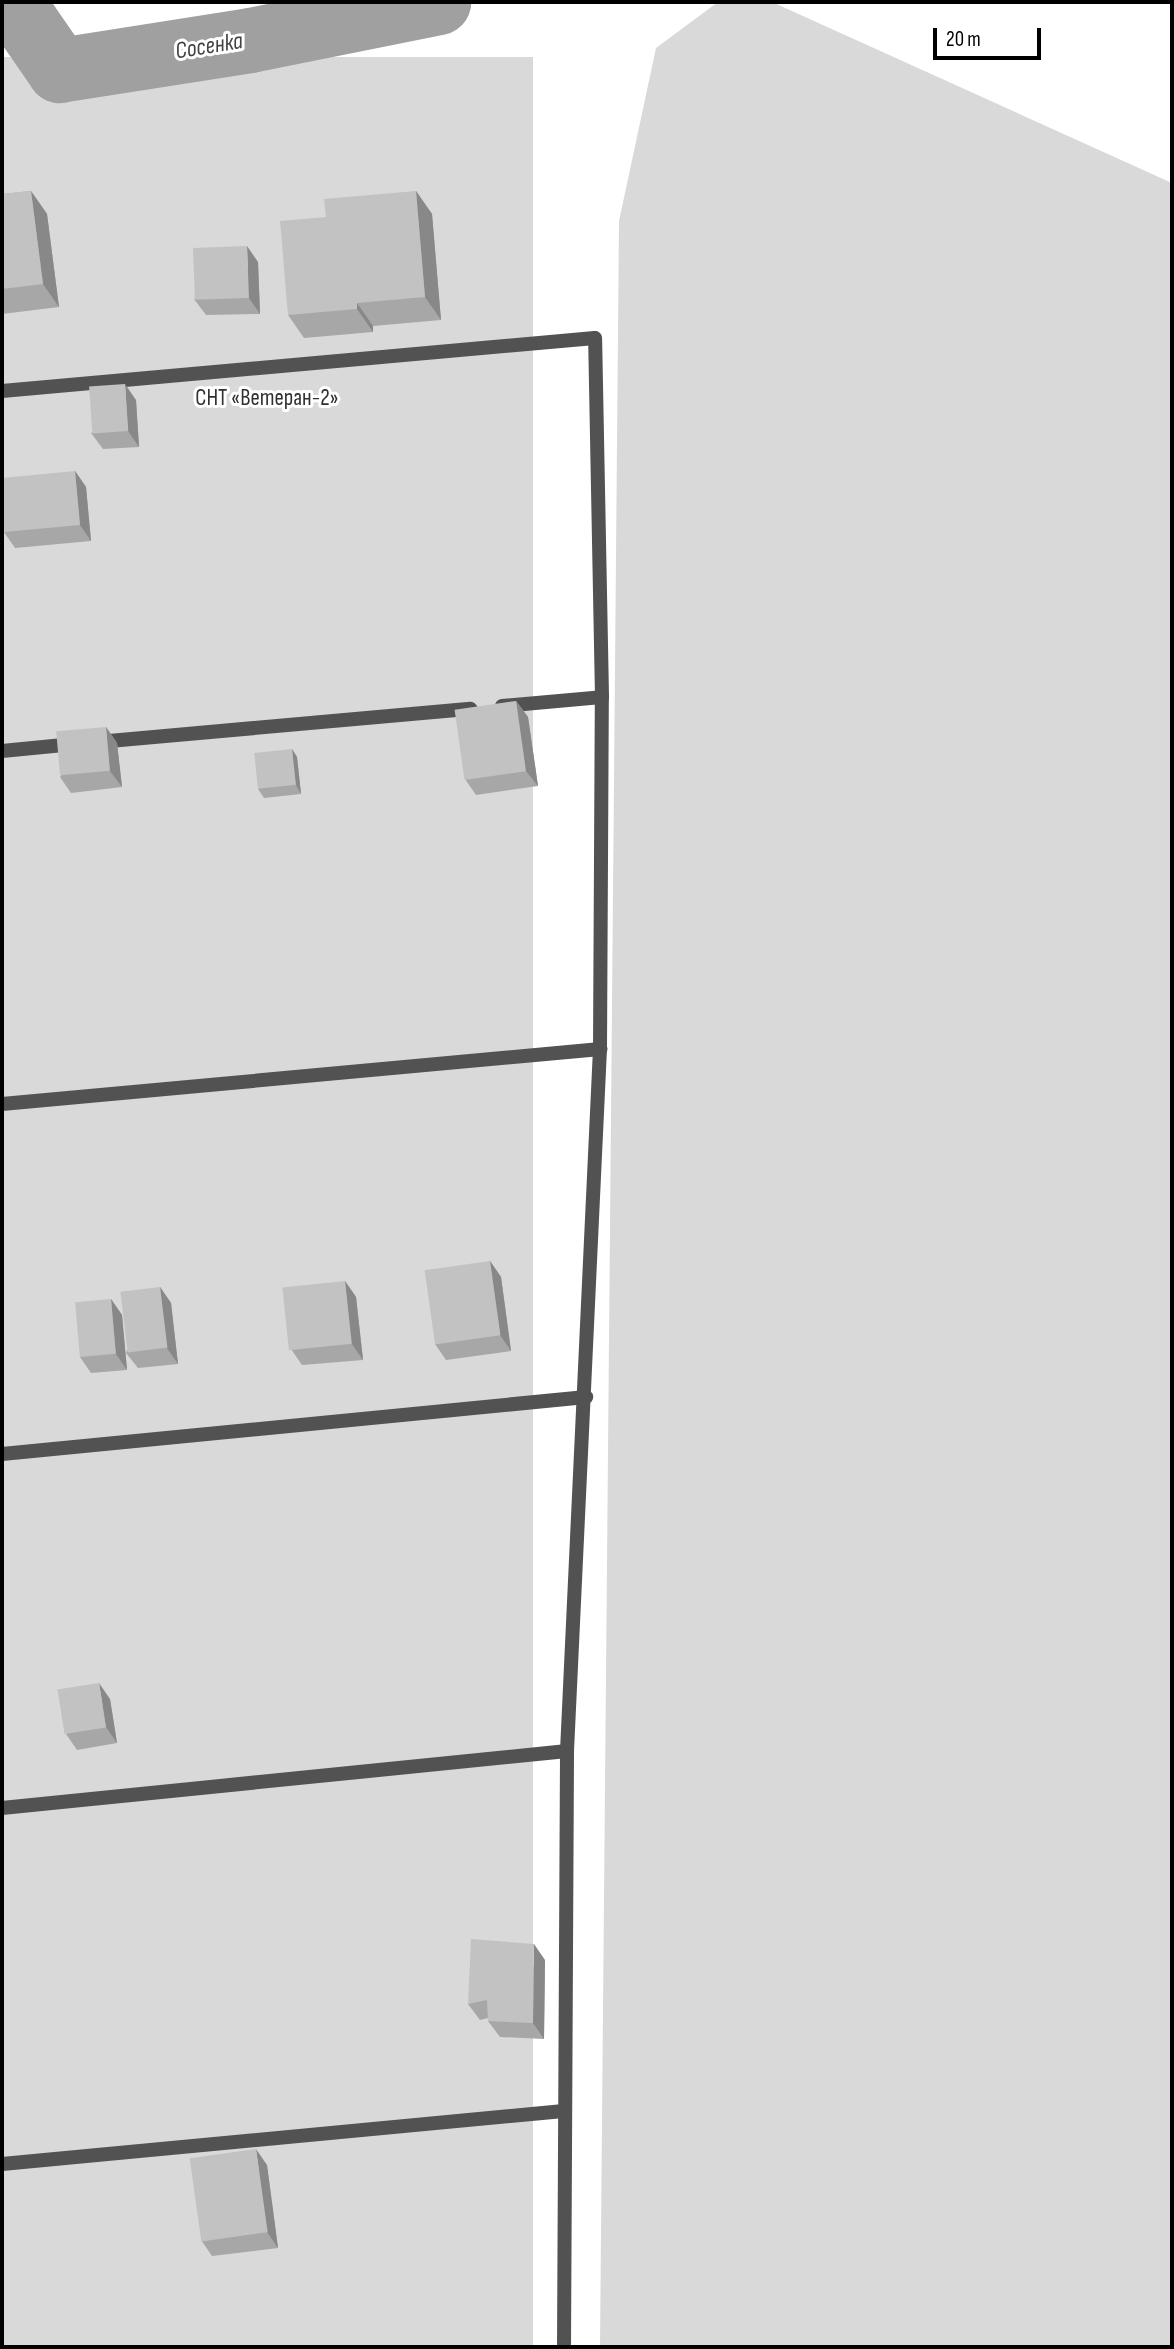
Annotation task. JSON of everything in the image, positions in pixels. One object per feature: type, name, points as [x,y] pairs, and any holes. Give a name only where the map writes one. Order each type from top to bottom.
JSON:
[{"type":"street","points":[[2,391],[595,338],[602,697],[600,1049],[586,1397],[567,1751],[564,2347]]},
{"type":"street","points":[[2,751],[602,697]]},
{"type":"street","points":[[2,1104],[600,1049]]},
{"type":"street","points":[[2,1454],[586,1397]]},
{"type":"street","points":[[2,1808],[567,1751]]},
{"type":"street","points":[[2,2164],[564,2111]]},
{"type":"green space","points":[[718,2],[772,2],[1172,183],[1172,2347],[600,2347],[619,221],[656,48]]},
{"type":"green space","name":"СНТ «Ветеран-2»","points":[[2,57],[533,57],[533,2347],[2,2347]]},
{"type":"building","points":[[31,191],[43,284],[2,289],[2,194]]},
{"type":"building","points":[[416,191],[425,297],[357,303],[357,309],[288,315],[280,221],[326,217],[324,199]]},
{"type":"building","points":[[247,246],[249,298],[195,300],[193,248]]},
{"type":"building","points":[[125,384],[128,431],[92,433],[89,387]]},
{"type":"building","points":[[75,471],[80,525],[4,532],[2,478]]},
{"type":"building","points":[[516,701],[526,771],[464,780],[455,710]]},
{"type":"building","points":[[106,727],[110,771],[60,775],[56,731]]},
{"type":"building","points":[[292,749],[296,785],[258,789],[254,753]]},
{"type":"building","points":[[490,1261],[500,1335],[435,1344],[425,1270]]},
{"type":"building","points":[[345,1281],[352,1344],[289,1350],[282,1288]]},
{"type":"building","points":[[160,1287],[167,1348],[128,1352],[120,1292]]},
{"type":"building","points":[[111,1299],[116,1354],[80,1357],[75,1302]]},
{"type":"building","points":[[99,1683],[106,1727],[65,1734],[58,1690]]},
{"type":"building","points":[[471,1939],[534,1944],[533,2023],[488,2021],[487,2000],[468,2004]]},
{"type":"building","points":[[256,2149],[268,2232],[201,2242],[190,2158]]},
{"type":"waterway","name":"Сосенка","points":[[12,2],[59,70],[250,40],[438,2]]}]
